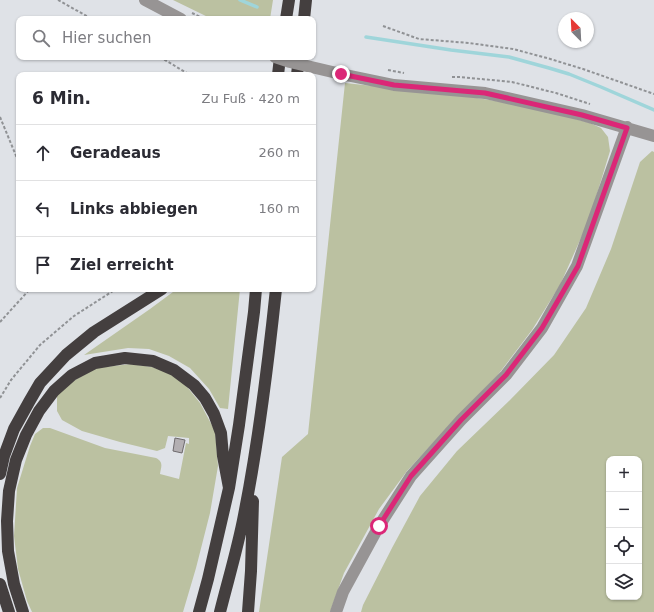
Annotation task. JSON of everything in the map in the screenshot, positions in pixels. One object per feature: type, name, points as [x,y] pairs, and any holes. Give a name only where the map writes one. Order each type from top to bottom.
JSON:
[{"type":"highway","points":[[286,16],[289,0]]},
{"type":"highway","points":[[304,16],[306,0]]},
{"type":"highway","points":[[278,72],[280,60]]},
{"type":"highway","points":[[297,72],[299,60]]},
{"type":"highway","points":[[0,474],[4,456],[14,428],[40,383],[66,355],[94,332],[157,292]]},
{"type":"highway","points":[[199,612],[229,488],[239,425],[256,292]]},
{"type":"highway","points":[[220,612],[244,516],[253,466],[268,365],[276,292]]},
{"type":"highway","points":[[23,612],[14,584],[8,552],[7,521],[9,491],[16,460],[26,435],[39,411],[54,390],[72,375],[95,363],[125,358],[153,361],[174,370],[194,385],[206,398],[214,414],[221,433],[223,456],[229,488]]},
{"type":"highway","points":[[248,612],[251,570],[253,466]]},
{"type":"highway","points":[[0,584],[9,612]]},
{"type":"street","points":[[145,0],[175,16]]},
{"type":"street","points":[[284,60],[394,85],[485,93],[582,115],[654,136]]},
{"type":"street","points":[[336,612],[343,592],[379,526],[411,476],[461,420],[506,375],[542,328],[578,266],[627,128]]},
{"type":"path","points":[[58,0],[87,16]]},
{"type":"path","points":[[383,26],[418,39],[469,43],[527,52],[584,69],[654,94]]},
{"type":"path","points":[[165,60],[185,72]]},
{"type":"path","points":[[0,117],[16,156]]},
{"type":"path","points":[[0,322],[27,292]]},
{"type":"path","points":[[0,398],[11,380],[40,345],[74,316],[111,292]]},
{"type":"green space","points":[[173,0],[273,0],[270,16],[206,16]]},
{"type":"green space","points":[[345,83],[458,95],[534,107],[590,123],[601,128],[608,137],[610,151],[589,220],[560,285],[532,330],[497,376],[407,471],[379,509],[344,573],[330,612],[259,612],[282,457],[308,434]]},
{"type":"green space","points":[[652,151],[654,152],[654,612],[361,612],[363,605],[420,496],[457,451],[554,355],[586,308],[611,249],[640,162]]},
{"type":"green space","points":[[173,292],[240,292],[228,409],[220,408],[209,389],[190,368],[169,356],[149,349],[128,348],[84,355]]},
{"type":"green space","points":[[131,364],[152,367],[169,373],[184,383],[200,403],[215,431],[218,466],[210,513],[183,612],[32,612],[27,601],[18,569],[14,536],[17,488],[35,434],[43,428],[50,428],[105,448],[156,458],[161,463],[160,474],[179,479],[186,443],[189,444],[189,438],[168,436],[165,448],[157,451],[82,431],[62,420],[57,411],[57,395],[70,383],[96,368]]},
{"type":"building","points":[[175,438],[185,440],[182,453],[173,451]]},
{"type":"waterway","points":[[240,0],[257,7]]},
{"type":"waterway","points":[[366,37],[509,57],[569,74],[654,110]]},
{"type":"route","points":[[341,74],[394,85],[485,93],[582,115],[627,128],[578,266],[542,328],[506,375],[461,420],[411,476],[379,526]]}]
